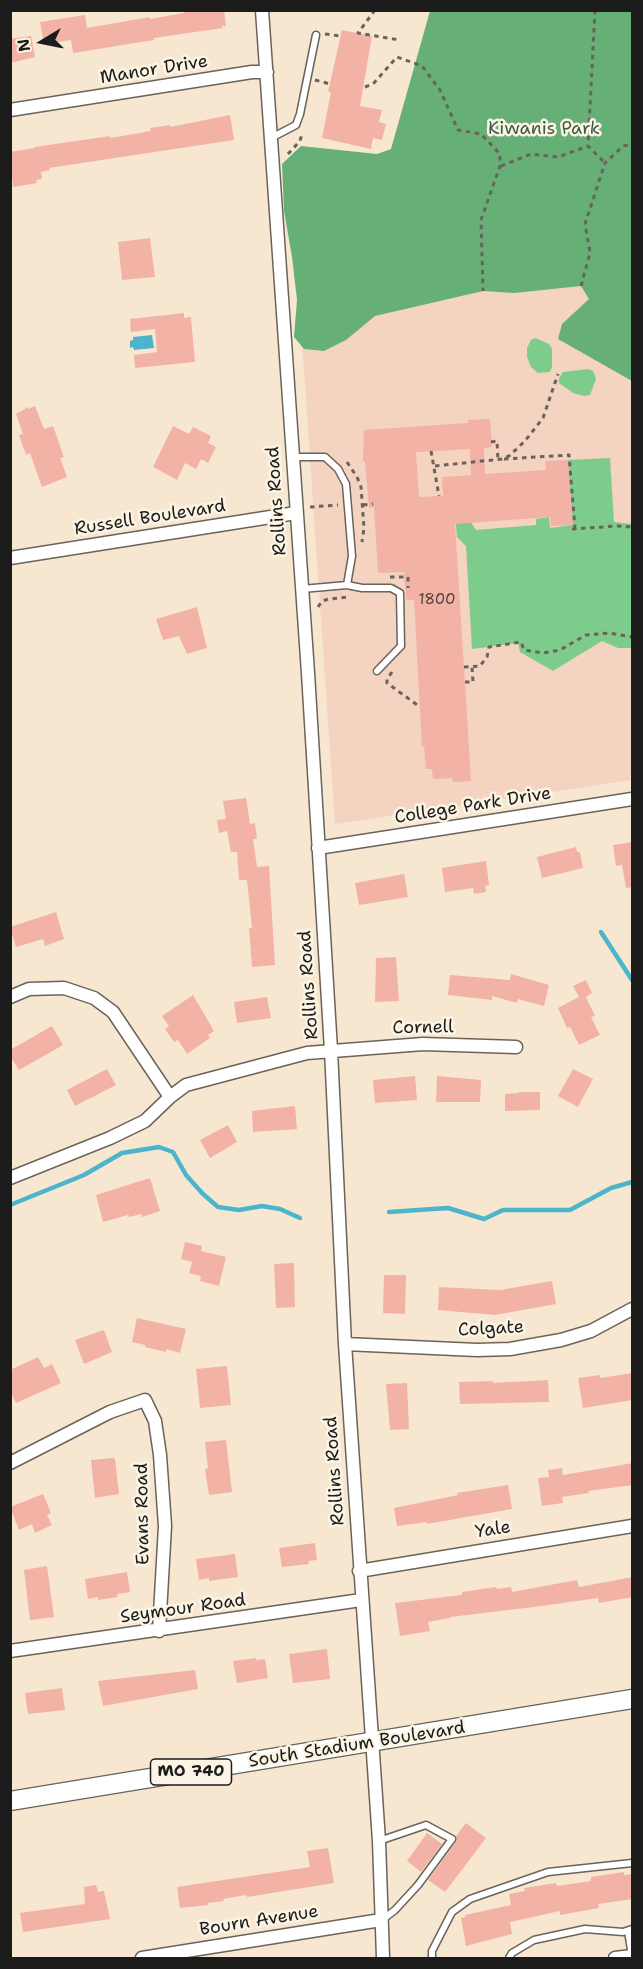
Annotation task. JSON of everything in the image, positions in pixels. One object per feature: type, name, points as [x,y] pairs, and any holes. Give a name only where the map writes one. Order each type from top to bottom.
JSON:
[{"type":"main road","name":"South Stadium Boulevard","points":[[10,1801],[633,1699]]},
{"type":"street","name":"Rollins Road","points":[[262,10],[331,1050],[345,1344],[379,1841],[383,1959]]},
{"type":"street","name":"Manor Drive","points":[[10,110],[267,72]]},
{"type":"street","name":"Russell Boulevard","points":[[10,558],[296,513]]},
{"type":"street","name":"College Park Drive","points":[[318,848],[633,799]]},
{"type":"street","points":[[10,997],[29,989],[64,988],[94,998],[113,1012],[170,1097]]},
{"type":"street","name":"Cornell","points":[[10,1178],[110,1138],[144,1121],[186,1085],[307,1053],[423,1044],[516,1047]]},
{"type":"street","name":"Colgate","points":[[345,1344],[477,1350],[510,1348],[561,1340],[591,1331],[633,1310]]},
{"type":"street","name":"Evans Road","points":[[10,1463],[110,1412],[145,1400],[155,1421],[165,1526],[159,1631]]},
{"type":"street","name":"Yale","points":[[359,1570],[633,1526]]},
{"type":"street","name":"Seymour Road","points":[[10,1651],[361,1600]]},
{"type":"street","name":"Bourn Avenue","points":[[142,1959],[381,1920]]},
{"type":"street","points":[[615,1959],[632,1956]]},
{"type":"lane","points":[[271,138],[296,124],[316,35]]},
{"type":"lane","points":[[292,457],[325,457],[338,469],[346,484],[352,556],[347,585]]},
{"type":"lane","points":[[301,589],[347,585],[362,588],[391,588],[400,593],[400,646],[377,670]]},
{"type":"lane","points":[[379,1841],[426,1825],[452,1839],[418,1886],[395,1910],[381,1920]]},
{"type":"lane","points":[[432,1959],[432,1951],[452,1912],[470,1899],[548,1872],[633,1863]]},
{"type":"lane","points":[[509,1959],[512,1953],[534,1940],[585,1929],[630,1930],[632,1956]]},
{"type":"path","points":[[375,10],[358,33],[400,39]]},
{"type":"path","points":[[596,10],[588,146],[605,163]]},
{"type":"path","points":[[325,33],[341,36]]},
{"type":"path","points":[[364,87],[373,84],[397,57],[422,66],[440,90],[458,130],[481,134],[500,154],[500,166],[481,220],[483,291]]},
{"type":"path","points":[[581,286],[590,253],[585,224],[605,163],[623,146],[633,144]]},
{"type":"path","points":[[500,166],[531,154],[558,157],[588,146]]},
{"type":"path","points":[[500,460],[509,456],[525,441],[543,418],[558,374]]},
{"type":"path","points":[[491,442],[497,441],[500,460]]},
{"type":"path","points":[[431,451],[440,496]]},
{"type":"path","points":[[435,466],[569,455],[573,528],[617,525],[633,527]]},
{"type":"path","points":[[362,505],[373,504]]},
{"type":"path","points":[[310,507],[338,506]]},
{"type":"path","points":[[318,607],[322,601],[329,598],[356,597]]},
{"type":"path","points":[[464,667],[480,666],[484,662],[489,647],[521,642],[524,650],[543,653],[560,650],[586,635],[609,633],[633,637]]},
{"type":"path","points":[[465,682],[474,682],[472,667]]},
{"type":"shaded area","points":[[632,247],[632,780],[335,824],[299,298]]},
{"type":"green space","name":"Kiwanis Park","points":[[430,11],[632,11],[632,381],[558,339],[562,324],[589,299],[581,286],[514,293],[483,291],[375,316],[346,340],[324,351],[304,349],[294,337],[297,300],[284,211],[282,164],[301,146],[377,154],[391,149]]},
{"type":"green space","points":[[535,338],[549,344],[552,349],[550,372],[538,373],[531,367],[527,357],[527,348],[531,340]]},
{"type":"green space","points":[[588,369],[593,371],[596,379],[590,395],[573,393],[559,383],[563,372]]},
{"type":"green space","points":[[610,458],[614,522],[632,524],[632,648],[618,648],[602,641],[553,671],[520,652],[518,643],[472,649],[466,546],[457,537],[455,513],[470,521],[476,530],[536,525],[536,519],[549,517],[550,528],[572,525],[568,460]]},
{"type":"water","points":[[152,335],[154,348],[134,350],[133,347],[130,348],[130,341],[133,337]]},
{"type":"building","points":[[183,10],[224,10],[226,26],[73,53],[71,40],[44,44],[40,22],[85,15],[87,28],[184,13]]},
{"type":"building","points":[[342,30],[372,36],[360,106],[382,110],[379,122],[386,124],[382,140],[373,138],[371,149],[322,138],[331,92],[328,92]]},
{"type":"building","points":[[31,36],[35,57],[10,63],[10,39]]},
{"type":"building","points":[[230,115],[234,140],[49,168],[50,170],[41,172],[42,179],[36,180],[37,183],[13,187],[10,152],[110,136],[110,138],[151,131],[150,128],[170,125],[170,127]]},
{"type":"building","points":[[150,238],[155,277],[122,280],[118,242]]},
{"type":"building","points":[[184,313],[184,318],[191,317],[195,362],[135,368],[134,355],[157,352],[155,329],[131,332],[130,319]]},
{"type":"building","points":[[35,406],[44,429],[53,426],[64,457],[60,458],[67,477],[42,487],[30,453],[26,455],[19,435],[23,434],[16,414]]},
{"type":"building","points":[[490,419],[492,447],[484,448],[485,474],[546,470],[545,461],[568,460],[573,525],[551,526],[550,517],[455,524],[471,781],[453,782],[452,778],[433,779],[432,769],[426,769],[424,746],[422,747],[414,600],[406,600],[404,572],[378,573],[374,507],[369,508],[365,461],[363,461],[364,430],[468,423],[468,420]],"holes":[[[470,449],[471,475],[442,477],[443,496],[419,497],[416,452]]]},
{"type":"building","points":[[173,426],[189,434],[193,427],[211,436],[208,443],[216,447],[208,463],[201,459],[196,469],[185,463],[177,480],[153,467]]},
{"type":"building","points":[[197,607],[207,648],[187,654],[179,636],[163,640],[156,619]]},
{"type":"building","points":[[246,798],[250,824],[255,823],[257,839],[253,839],[257,867],[269,866],[275,965],[252,967],[249,928],[252,928],[247,880],[239,880],[237,852],[231,852],[227,831],[219,833],[217,820],[226,819],[223,801]]},
{"type":"building","points":[[633,842],[633,887],[626,888],[622,865],[616,866],[613,845]]},
{"type":"building","points":[[576,847],[577,852],[580,852],[583,868],[542,878],[537,857]]},
{"type":"building","points":[[486,861],[489,885],[485,886],[486,892],[474,894],[473,888],[445,892],[442,868]]},
{"type":"building","points":[[404,874],[408,897],[359,905],[355,883]]},
{"type":"building","points":[[56,912],[64,939],[45,946],[43,939],[16,947],[10,927]]},
{"type":"building","points":[[396,957],[399,1001],[375,1002],[376,958]]},
{"type":"building","points":[[511,974],[549,985],[544,1006],[518,999],[517,1003],[492,996],[492,1000],[448,995],[450,975],[510,980]]},
{"type":"building","points":[[586,980],[592,993],[586,997],[595,1016],[591,1017],[600,1035],[579,1045],[570,1027],[567,1028],[558,1008],[579,997],[573,986]]},
{"type":"building","points":[[193,995],[214,1031],[208,1035],[210,1038],[187,1054],[178,1040],[174,1042],[165,1029],[169,1026],[162,1016]]},
{"type":"building","points":[[267,997],[271,1018],[237,1023],[234,1002]]},
{"type":"building","points":[[52,1026],[63,1045],[19,1070],[10,1056],[10,1050]]},
{"type":"building","points":[[107,1069],[116,1085],[75,1106],[67,1090]]},
{"type":"building","points":[[573,1069],[593,1079],[578,1107],[558,1096]]},
{"type":"building","points":[[415,1076],[417,1100],[375,1103],[373,1080]]},
{"type":"building","points":[[437,1076],[481,1080],[480,1102],[436,1102]]},
{"type":"building","points":[[540,1092],[540,1110],[505,1111],[505,1094]]},
{"type":"building","points":[[295,1106],[297,1129],[253,1132],[252,1111]]},
{"type":"building","points":[[228,1125],[237,1142],[210,1158],[200,1140]]},
{"type":"building","points":[[150,1178],[160,1211],[142,1217],[141,1214],[129,1217],[128,1215],[103,1222],[96,1195]]},
{"type":"building","points":[[185,1242],[202,1246],[201,1251],[226,1257],[219,1286],[200,1281],[201,1276],[189,1273],[192,1262],[181,1259]]},
{"type":"building","points":[[294,1263],[295,1307],[276,1308],[274,1264]]},
{"type":"building","points":[[384,1275],[406,1275],[405,1314],[383,1313]]},
{"type":"building","points":[[552,1281],[556,1304],[495,1315],[438,1310],[439,1287],[500,1290]]},
{"type":"building","points":[[137,1318],[186,1329],[180,1353],[166,1349],[166,1352],[132,1342]]},
{"type":"building","points":[[104,1330],[112,1352],[84,1364],[75,1340]]},
{"type":"building","points":[[38,1357],[44,1368],[52,1364],[61,1383],[16,1403],[10,1390],[10,1370]]},
{"type":"building","points":[[227,1366],[231,1405],[200,1408],[196,1369]]},
{"type":"building","points":[[633,1373],[633,1400],[583,1408],[578,1378],[600,1375],[600,1378]]},
{"type":"building","points":[[548,1380],[549,1402],[460,1404],[459,1382]]},
{"type":"building","points":[[407,1383],[409,1429],[390,1430],[386,1384]]},
{"type":"building","points":[[226,1440],[232,1492],[209,1495],[205,1469],[208,1468],[205,1442]]},
{"type":"building","points":[[115,1459],[119,1494],[95,1498],[91,1460]]},
{"type":"building","points":[[633,1463],[633,1485],[562,1497],[563,1503],[542,1506],[538,1478],[549,1477],[548,1470],[562,1468],[563,1475]]},
{"type":"building","points":[[508,1485],[512,1509],[427,1524],[427,1522],[397,1526],[394,1508],[458,1495],[457,1493]]},
{"type":"building","points":[[43,1494],[51,1513],[47,1515],[52,1525],[35,1533],[32,1524],[19,1530],[10,1507]]},
{"type":"building","points":[[315,1543],[317,1560],[308,1561],[309,1564],[282,1567],[279,1548]]},
{"type":"building","points":[[235,1554],[238,1577],[199,1580],[196,1559]]},
{"type":"building","points":[[47,1566],[54,1617],[30,1620],[24,1570]]},
{"type":"building","points":[[127,1572],[130,1592],[117,1594],[118,1597],[88,1599],[85,1579]]},
{"type":"building","points":[[633,1577],[633,1597],[599,1603],[598,1598],[450,1617],[428,1622],[430,1631],[400,1636],[395,1603],[462,1595],[462,1592],[496,1587],[497,1589],[511,1587],[512,1592],[577,1580],[579,1587]]},
{"type":"building","points":[[327,1649],[330,1679],[293,1683],[289,1654]]},
{"type":"building","points":[[256,1658],[256,1660],[265,1659],[268,1678],[237,1683],[233,1661]]},
{"type":"building","points":[[195,1670],[198,1689],[103,1706],[98,1681]]},
{"type":"building","points":[[62,1688],[65,1710],[28,1714],[25,1693]]},
{"type":"building","points":[[466,1823],[486,1838],[445,1892],[428,1880],[456,1842],[456,1836]]},
{"type":"building","points":[[427,1833],[442,1844],[421,1872],[407,1861]]},
{"type":"building","points":[[328,1848],[334,1883],[247,1897],[246,1895],[223,1899],[224,1901],[208,1903],[208,1905],[180,1908],[177,1887],[310,1867],[307,1851]]},
{"type":"building","points":[[624,1872],[624,1875],[633,1874],[633,1899],[598,1904],[599,1908],[560,1915],[560,1911],[510,1922],[512,1934],[466,1946],[461,1918],[466,1917],[465,1915],[511,1905],[509,1894],[525,1891],[524,1888],[591,1881],[591,1877]]},
{"type":"building","points":[[96,1885],[98,1892],[104,1891],[110,1919],[23,1932],[20,1913],[85,1904],[84,1887]]},
{"type":"waterway","points":[[601,932],[632,980]]},
{"type":"waterway","points":[[10,1205],[84,1175],[122,1153],[159,1147],[173,1152],[186,1175],[218,1207],[239,1210],[262,1206],[280,1209],[300,1218]]},
{"type":"waterway","points":[[389,1212],[448,1208],[484,1219],[503,1210],[570,1210],[611,1188],[632,1182]]}]
